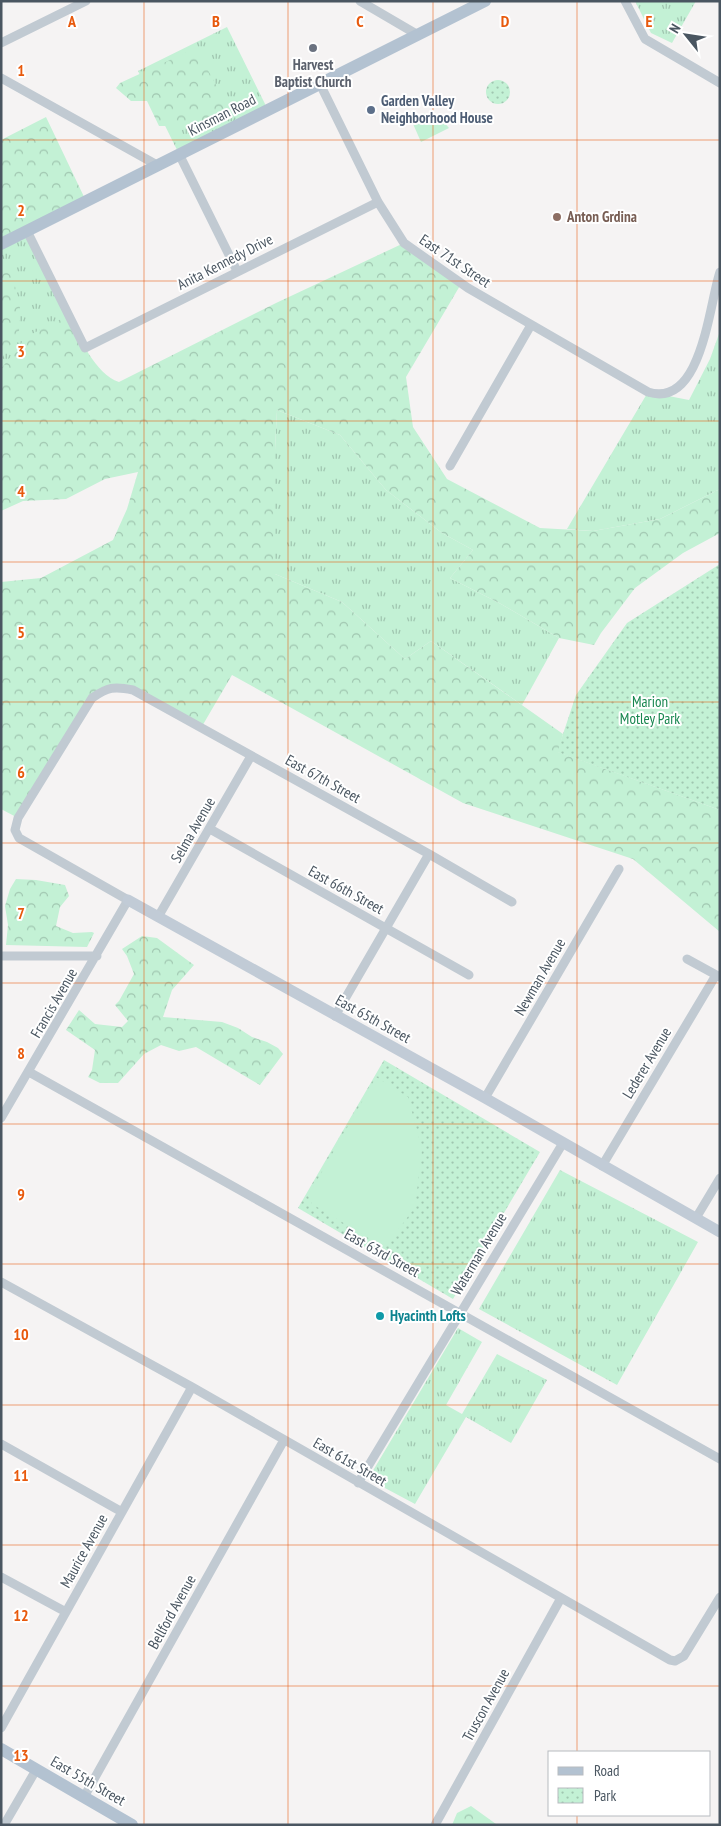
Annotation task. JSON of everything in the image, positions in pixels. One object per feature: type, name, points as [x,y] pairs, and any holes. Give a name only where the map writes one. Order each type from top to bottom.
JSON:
[{"type":"main road","name":"Kinsman Road","points":[[1,244],[485,1]]},
{"type":"main road","name":"East 55th Street","points":[[1,1749],[132,1825]]},
{"type":"street","points":[[1,43],[86,1]]},
{"type":"street","points":[[360,1],[418,35]]},
{"type":"street","points":[[624,1],[645,39],[720,83]]},
{"type":"street","points":[[1,78],[158,165]]},
{"type":"street","name":"East 71st Street","points":[[320,84],[378,202],[404,243],[468,288],[648,392],[666,393],[676,390],[681,384],[697,357],[716,307]]},
{"type":"street","points":[[179,154],[237,271]]},
{"type":"street","name":"Anita Kennedy Drive","points":[[27,230],[85,348],[378,202]]},
{"type":"street","points":[[716,307],[716,284],[720,272]]},
{"type":"street","points":[[450,466],[531,325]]},
{"type":"street","name":"East 67th Street","points":[[15,830],[18,818],[92,698],[104,690],[118,687],[133,690],[512,902]]},
{"type":"street","name":"Selma Avenue","points":[[158,917],[251,756]]},
{"type":"street","name":"East 66th Street","points":[[210,829],[469,975]]},
{"type":"street","name":"East 65th Street","points":[[15,830],[19,838],[485,1098],[720,1232]]},
{"type":"street","points":[[335,1016],[429,854]]},
{"type":"street","name":"Newman Avenue","points":[[485,1098],[619,869]]},
{"type":"street","name":"Francis Avenue","points":[[1,1118],[30,1072],[128,900]]},
{"type":"street","points":[[1,956],[97,956]]},
{"type":"street","points":[[688,959],[718,976]]},
{"type":"street","name":"Lederer Avenue","points":[[602,1166],[718,976]]},
{"type":"street","name":"East 63rd Street","points":[[30,1072],[720,1459]]},
{"type":"street","name":"Waterman Avenue","points":[[358,1483],[563,1143]]},
{"type":"street","points":[[696,1218],[720,1178]]},
{"type":"street","name":"East 61st Street","points":[[1,1282],[192,1387],[670,1660],[675,1661],[684,1656],[720,1597]]},
{"type":"street","name":"Maurice Avenue","points":[[1,1728],[192,1387]]},
{"type":"street","name":"Bellford Avenue","points":[[84,1797],[284,1440]]},
{"type":"street","points":[[1,1444],[122,1512]]},
{"type":"street","points":[[1,1577],[66,1612]]},
{"type":"street","name":"Truscon Avenue","points":[[435,1825],[560,1598]]},
{"type":"street","points":[[4,1825],[36,1770]]},
{"type":"green space","points":[[635,1],[696,1],[672,43],[651,33]]},
{"type":"green space","points":[[227,27],[268,110],[179,154],[138,71]]},
{"type":"green space","points":[[196,48],[230,111],[215,119],[182,126],[159,126],[147,101],[131,101],[116,88],[120,83]]},
{"type":"green space","points":[[498,80],[503,81],[509,87],[509,97],[503,103],[498,104],[493,103],[487,97],[486,92],[487,87],[493,81]]},
{"type":"green space","points":[[426,113],[442,120],[449,128],[421,142],[410,117]]},
{"type":"green space","points":[[46,117],[86,201],[1,244],[1,140]]},
{"type":"green space","points":[[27,231],[69,315],[1,369],[1,244]]},
{"type":"green space","points":[[404,243],[461,284],[406,377],[413,427],[447,479],[540,528],[593,531],[660,519],[720,489],[720,533],[683,553],[635,588],[594,645],[559,638],[501,604],[450,578],[473,550],[442,533],[386,490],[340,435],[277,410],[275,450],[275,574],[342,602],[405,659],[431,641],[563,734],[558,752],[720,810],[720,932],[633,859],[463,803],[232,675],[201,728],[118,687],[92,698],[18,818],[1,809],[1,582],[41,578],[113,540],[127,509],[138,472],[105,479],[66,499],[23,501],[1,511],[1,369],[26,337],[69,315],[83,344],[95,363],[110,378],[119,382],[276,303]]},
{"type":"green space","points":[[8,262],[20,304],[19,332],[1,359],[1,265]]},
{"type":"green space","points":[[720,331],[720,489],[660,519],[593,531],[567,529],[648,392],[689,400],[710,359]]},
{"type":"green space","points":[[277,410],[340,435],[386,490],[442,533],[473,550],[450,578],[501,604],[559,638],[522,705],[431,641],[405,659],[342,602],[275,574],[275,450]]},
{"type":"green space","name":"Marion Motley Park","points":[[720,564],[720,810],[557,752],[576,695],[627,623]]},
{"type":"green space","points":[[16,879],[65,885],[69,896],[60,907],[56,926],[73,933],[94,933],[87,947],[6,945],[8,925],[5,906],[10,889]]},
{"type":"green space","points":[[142,936],[157,938],[194,965],[172,990],[163,1017],[222,1022],[238,1028],[252,1037],[267,1042],[278,1048],[283,1054],[260,1085],[196,1047],[179,1051],[161,1045],[144,1054],[118,1083],[100,1083],[88,1077],[92,1070],[95,1050],[66,1030],[79,1010],[95,1024],[122,1027],[128,1021],[115,1005],[134,974],[122,949]]},
{"type":"green space","points":[[384,1060],[540,1152],[453,1299],[298,1208]]},
{"type":"green space","points":[[376,1077],[408,1097],[422,1149],[415,1207],[385,1248],[312,1204],[308,1196]]},
{"type":"green space","points":[[560,1170],[698,1242],[617,1385],[479,1309]]},
{"type":"green space","points":[[458,1328],[482,1342],[446,1405],[462,1414],[497,1354],[547,1380],[511,1443],[466,1417],[415,1504],[368,1479]]},
{"type":"green space","points":[[471,1806],[497,1825],[452,1825],[457,1813]]},
{"type":"place","name":"Harvest Baptist Church","points":[[313,48]]},
{"type":"place","name":"Garden Valley Neighborhood House","points":[[371,110]]},
{"type":"place","name":"Anton Grdina","points":[[557,217]]},
{"type":"place","name":"Hyacinth Lofts","points":[[380,1316]]}]
